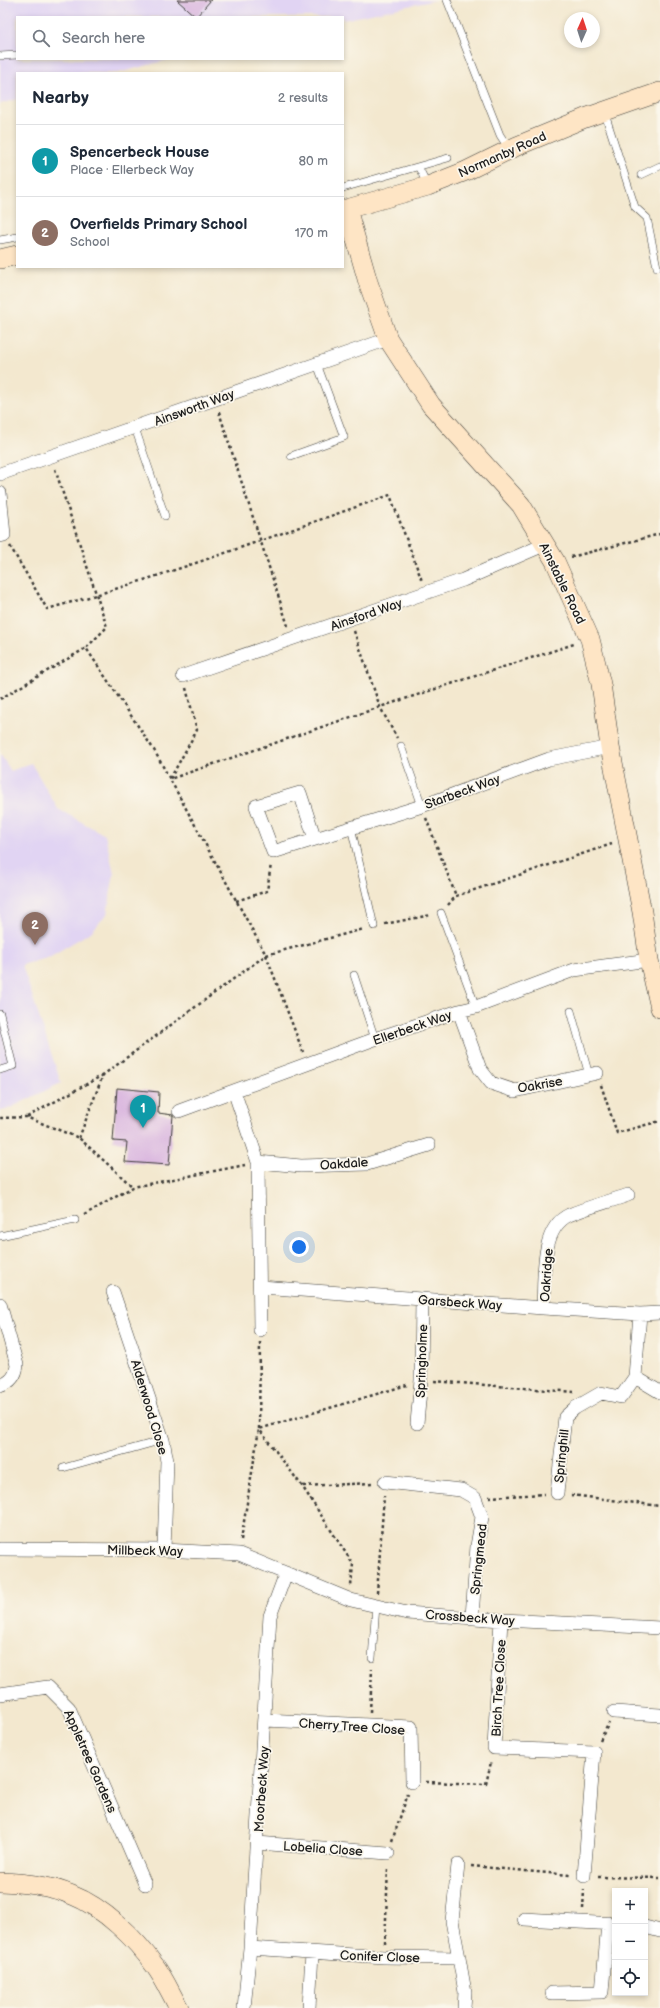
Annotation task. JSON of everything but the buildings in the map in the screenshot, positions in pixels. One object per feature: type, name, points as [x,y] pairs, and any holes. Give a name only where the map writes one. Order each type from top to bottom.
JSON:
[{"type":"street","name":"Normanby Road","points":[[345,210],[428,186],[466,171],[509,149],[604,111],[660,92]]},
{"type":"street","name":"Ainstable Road","points":[[345,210],[388,339],[431,405],[521,505],[555,561],[590,639],[601,684],[610,747],[642,912],[648,960],[660,1008]]},
{"type":"street","points":[[0,259],[16,255]]},
{"type":"street","name":"Ainsworth Way","points":[[0,474],[388,339]]},
{"type":"street","points":[[0,493],[2,535]]},
{"type":"street","name":"Ainsford Way","points":[[183,676],[292,640],[463,580],[546,544]]},
{"type":"street","name":"Starbeck Way","points":[[273,852],[422,806],[549,759],[610,747]]},
{"type":"street","points":[[273,852],[256,806],[300,794],[315,839]]},
{"type":"street","name":"Ellerbeck Way","points":[[179,1111],[375,1039],[459,1011],[476,1007],[574,970],[648,960]]},
{"type":"street","name":"Oakrise","points":[[459,1011],[480,1069],[491,1083],[515,1090],[593,1074]]},
{"type":"street","points":[[234,1091],[258,1162],[261,1287],[260,1330]]},
{"type":"street","name":"Oakdale","points":[[258,1162],[301,1166],[367,1164],[429,1145]]},
{"type":"street","name":"Oakridge","points":[[543,1308],[547,1246],[555,1226],[568,1216],[628,1195]]},
{"type":"street","name":"Garsbeck Way","points":[[261,1287],[543,1308],[640,1314],[660,1313]]},
{"type":"street","name":"Alderwood Close","points":[[114,1292],[163,1440],[167,1461],[164,1550]]},
{"type":"street","name":"Springholme","points":[[417,1423],[422,1380],[422,1299]]},
{"type":"street","points":[[0,1304],[17,1365],[16,1375],[7,1384],[0,1386]]},
{"type":"street","points":[[601,1393],[621,1397],[635,1377],[640,1314]]},
{"type":"street","points":[[635,1377],[660,1392]]},
{"type":"street","name":"Springhill","points":[[557,1493],[565,1417],[575,1408],[601,1393]]},
{"type":"street","name":"Springmead","points":[[385,1482],[461,1490],[475,1498],[482,1517],[477,1546],[472,1617]]},
{"type":"street","name":"Millbeck Way","points":[[0,1549],[164,1550],[239,1554],[286,1573]]},
{"type":"street","name":"Crossbeck Way","points":[[286,1573],[351,1600],[406,1612],[501,1620],[660,1628]]},
{"type":"street","name":"Moorbeck Way","points":[[244,2008],[250,1948],[257,1843],[270,1616],[286,1573]]},
{"type":"street","name":"Birch Tree Close","points":[[501,1620],[494,1748],[594,1752]]},
{"type":"street","name":"Appletree Gardens","points":[[0,1694],[48,1687],[69,1708],[145,1884]]},
{"type":"street","points":[[614,1712],[660,1715]]},
{"type":"street","name":"Cherry Tree Close","points":[[265,1720],[411,1727],[412,1782]]},
{"type":"street","points":[[584,1876],[594,1752]]},
{"type":"street","name":"Lobelia Close","points":[[257,1843],[388,1853]]},
{"type":"street","points":[[458,1865],[452,1921],[465,1992],[464,2008]]},
{"type":"street","points":[[0,1882],[26,1883],[72,1895],[103,1914],[133,1938],[156,1967],[179,2008]]},
{"type":"street","points":[[524,1920],[611,1924],[602,1992],[552,1993]]},
{"type":"street","points":[[648,1928],[660,1931]]},
{"type":"street","name":"Conifer Close","points":[[250,1948],[384,1957],[459,1958]]},
{"type":"street","points":[[309,2008],[312,1953]]},
{"type":"lane","points":[[447,0],[500,136],[509,149]]},
{"type":"lane","points":[[0,56],[16,55]]},
{"type":"lane","points":[[604,111],[634,207],[647,218],[657,267]]},
{"type":"lane","points":[[344,188],[419,168],[448,158]]},
{"type":"lane","points":[[641,174],[660,166]]},
{"type":"lane","points":[[419,168],[428,186]]},
{"type":"lane","points":[[0,240],[16,237]]},
{"type":"lane","points":[[291,456],[344,437],[317,364]]},
{"type":"lane","points":[[135,428],[165,516]]},
{"type":"lane","points":[[401,746],[422,806]]},
{"type":"lane","points":[[351,827],[374,926]]},
{"type":"lane","points":[[441,913],[476,1007]]},
{"type":"lane","points":[[354,975],[375,1039]]},
{"type":"lane","points":[[571,1011],[593,1074]]},
{"type":"lane","points":[[0,1014],[13,1066],[0,1070]]},
{"type":"lane","points":[[0,1236],[75,1220]]},
{"type":"lane","points":[[63,1468],[163,1440]]},
{"type":"lane","points":[[372,1658],[376,1606]]},
{"type":"path","points":[[215,400],[292,640]]},
{"type":"path","points":[[0,699],[86,648],[107,626],[51,457]]},
{"type":"path","points":[[2,535],[47,609],[96,595],[261,541],[390,495],[426,593]]},
{"type":"path","points":[[555,561],[660,534]]},
{"type":"path","points":[[350,619],[380,707],[401,746]]},
{"type":"path","points":[[170,779],[380,707],[590,639]]},
{"type":"path","points":[[86,648],[154,750],[266,955],[307,1064]]},
{"type":"path","points":[[170,779],[197,730],[183,676]]},
{"type":"path","points":[[422,806],[456,896]]},
{"type":"path","points":[[26,1117],[103,1075],[266,955],[374,926],[441,913],[456,896],[627,839]]},
{"type":"path","points":[[236,901],[267,891],[273,852]]},
{"type":"path","points":[[593,1074],[617,1133],[660,1121]]},
{"type":"path","points":[[79,1138],[103,1075]]},
{"type":"path","points":[[0,1118],[26,1117],[79,1138],[133,1187]]},
{"type":"path","points":[[75,1220],[133,1187],[258,1162]]},
{"type":"path","points":[[239,1554],[259,1429],[260,1330]]},
{"type":"path","points":[[259,1429],[422,1380],[601,1393]]},
{"type":"path","points":[[259,1429],[302,1486],[352,1564],[351,1600]]},
{"type":"path","points":[[302,1486],[385,1482],[376,1606]]},
{"type":"path","points":[[369,1726],[372,1658]]},
{"type":"path","points":[[594,1752],[614,1712]]},
{"type":"path","points":[[384,1957],[388,1853],[412,1782],[486,1784],[494,1748]]},
{"type":"path","points":[[458,1865],[584,1876],[660,1878]]},
{"type":"path","points":[[583,1922],[584,1876]]},
{"type":"shaded area","points":[[0,0],[436,0],[344,20],[344,16],[16,16],[16,60],[167,60],[122,72],[16,72],[16,99],[0,104]]},
{"type":"shaded area","points":[[0,754],[11,771],[31,763],[58,809],[105,835],[114,873],[107,914],[91,932],[49,957],[22,965],[61,1083],[6,1110],[0,1111]]},
{"type":"place","name":"Overfields Primary School","points":[[35,945]]},
{"type":"place","name":"Spencerbeck House","points":[[143,1128]]}]
